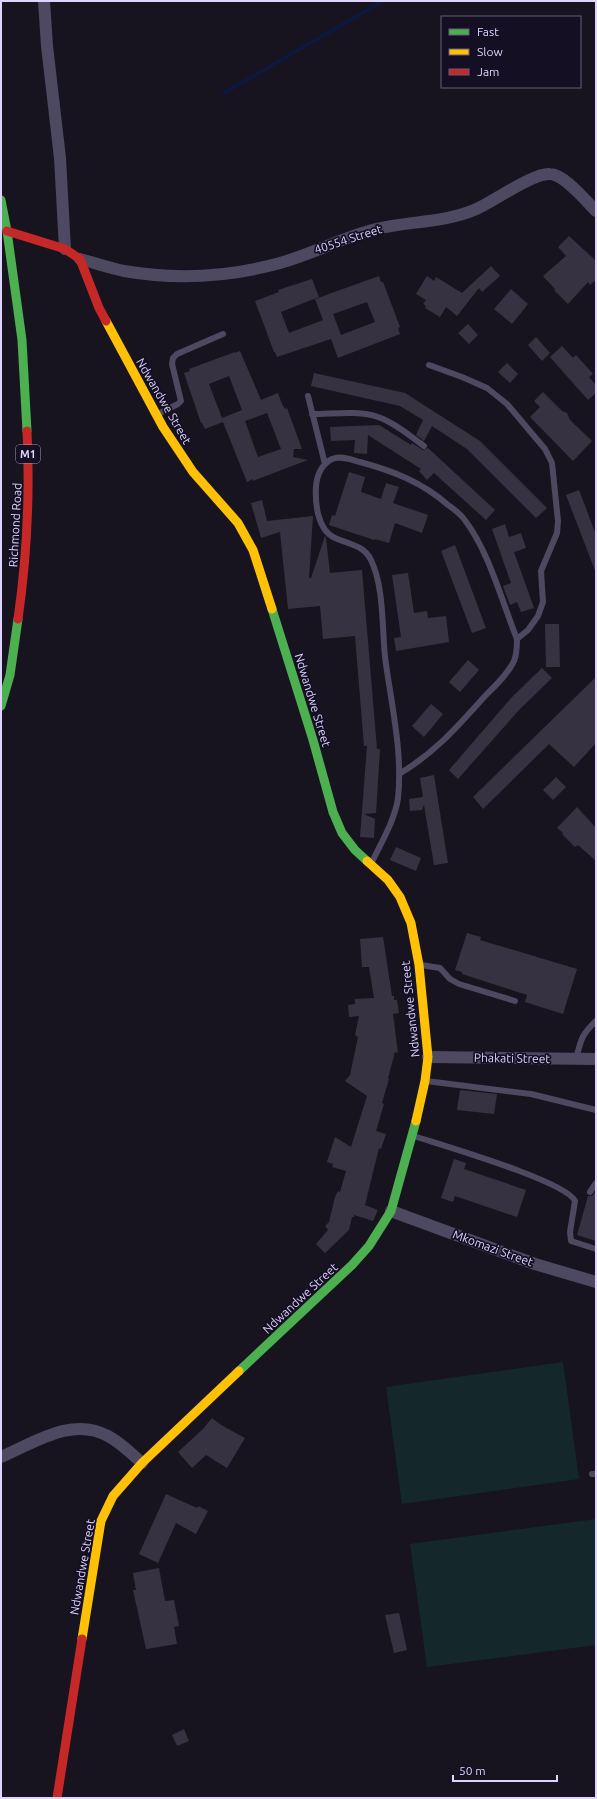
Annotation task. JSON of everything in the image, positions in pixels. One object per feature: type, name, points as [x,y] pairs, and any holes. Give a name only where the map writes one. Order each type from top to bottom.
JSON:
[{"type":"main road","name":"Richmond Road","points":[[1,200],[7,231],[22,340],[29,479],[24,580],[10,675],[1,706]]},
{"type":"main road","points":[[7,231],[64,249],[80,259]]},
{"type":"main road","name":"Ndwandwe Street","points":[[57,1798],[101,1521],[113,1496],[142,1463],[352,1265],[369,1246],[391,1211],[413,1136],[425,1081],[428,1057],[419,965],[411,923],[400,897],[388,880],[348,843],[333,812],[310,732],[253,550],[238,524],[193,472],[156,415],[99,308],[80,259]]},
{"type":"street","points":[[44,1],[47,46],[60,158],[64,249]]},
{"type":"street","name":"40554 Street","points":[[80,259],[124,271],[163,275],[226,275],[281,263],[339,240],[377,228],[447,218],[474,210],[517,186],[543,174],[550,174],[559,177],[596,211]]},
{"type":"street","name":"Phakati Street","points":[[428,1057],[595,1060]]},
{"type":"street","name":"Mkomazi Street","points":[[391,1211],[535,1264],[596,1282]]},
{"type":"street","points":[[1,1457],[33,1441],[65,1430],[81,1429],[108,1435],[121,1444],[142,1463]]},
{"type":"lane","points":[[156,415],[178,404],[181,400],[172,364],[173,358],[177,354],[223,334]]},
{"type":"lane","points":[[429,366],[462,377],[487,388],[507,404],[545,449],[552,463],[558,521],[557,533],[541,572],[544,602],[538,616],[528,630],[517,640]]},
{"type":"lane","points":[[308,396],[325,464]]},
{"type":"lane","points":[[312,414],[366,414],[378,417],[391,423],[424,446]]},
{"type":"lane","points":[[371,864],[394,814],[398,800],[399,774],[379,589],[374,568],[366,552],[358,546],[334,538],[323,525],[318,514],[316,484],[319,474],[325,464],[333,458],[341,457],[389,470],[427,489],[463,518],[474,534],[484,555],[517,640],[517,649],[514,661],[500,680],[446,739],[422,760],[399,774]]},
{"type":"lane","points":[[419,965],[440,968],[450,979],[459,984],[515,1001]]},
{"type":"lane","points":[[576,1059],[581,1038],[586,1030],[596,1021]]},
{"type":"lane","points":[[425,1081],[531,1094],[596,1110]]},
{"type":"lane","points":[[413,1136],[539,1178],[569,1194],[575,1202],[570,1232],[571,1241],[596,1249]]},
{"type":"lane","points":[[590,1192],[596,1183]]},
{"type":"green space","points":[[563,1362],[579,1479],[402,1504],[386,1387]]},
{"type":"green space","points":[[596,1519],[596,1645],[427,1667],[410,1544]]},
{"type":"building","points":[[569,236],[596,261],[596,280],[590,285],[588,282],[568,304],[543,276],[566,256],[558,247]]},
{"type":"building","points":[[491,266],[500,276],[482,292],[479,288],[457,316],[446,307],[440,317],[425,308],[426,306],[423,304],[426,300],[416,294],[427,276],[434,281],[436,277],[462,293]]},
{"type":"building","points":[[379,276],[381,282],[383,282],[400,327],[398,328],[400,334],[338,358],[331,339],[277,357],[255,301],[279,292],[278,290],[312,279],[319,297],[281,312],[289,333],[323,320],[315,299]],"holes":[[[367,302],[375,322],[341,335],[333,314]]]},
{"type":"building","points":[[511,289],[528,304],[512,324],[494,309]]},
{"type":"building","points":[[468,324],[478,335],[469,344],[458,333]]},
{"type":"building","points":[[536,337],[550,353],[542,361],[528,345]]},
{"type":"building","points":[[562,346],[573,358],[576,355],[593,374],[589,377],[596,385],[596,393],[588,400],[550,357]]},
{"type":"building","points":[[240,351],[261,400],[278,393],[285,409],[287,408],[302,449],[294,449],[293,457],[308,460],[247,482],[223,422],[205,429],[201,423],[184,373],[190,371],[189,369]],"holes":[[[229,376],[242,410],[222,418],[209,384]],[[267,413],[281,449],[258,457],[245,421]]]},
{"type":"building","points":[[507,363],[518,374],[510,383],[498,372]]},
{"type":"building","points":[[314,373],[405,393],[480,441],[547,508],[536,518],[467,449],[432,426],[424,441],[416,435],[423,420],[400,406],[311,386]]},
{"type":"building","points":[[543,392],[562,411],[567,413],[570,420],[592,441],[573,461],[530,417],[540,407],[534,401]]},
{"type":"building","points":[[379,425],[411,445],[412,443],[423,450],[428,448],[495,510],[486,520],[434,473],[427,480],[419,471],[421,469],[368,435],[367,454],[354,453],[355,440],[331,441],[330,427]]},
{"type":"building","points":[[349,472],[365,477],[361,492],[381,499],[386,483],[399,487],[393,503],[428,515],[422,533],[395,523],[389,543],[374,540],[329,525],[332,515],[335,516]]},
{"type":"building","points":[[579,490],[596,535],[596,573],[566,495]]},
{"type":"building","points":[[262,500],[267,521],[313,516],[309,578],[311,578],[325,536],[330,573],[362,570],[377,749],[380,749],[376,813],[364,814],[375,819],[374,838],[360,837],[367,746],[364,746],[355,636],[323,639],[320,606],[288,609],[280,532],[261,538],[251,503]]},
{"type":"building","points":[[505,524],[509,537],[521,533],[526,548],[514,552],[534,608],[521,612],[517,602],[510,605],[503,586],[511,583],[492,529]]},
{"type":"building","points":[[455,545],[486,628],[472,633],[441,551]]},
{"type":"building","points":[[408,573],[414,613],[427,611],[428,618],[446,616],[449,642],[396,651],[394,638],[401,637],[392,575]]},
{"type":"building","points":[[545,624],[559,624],[560,667],[546,667]]},
{"type":"building","points":[[468,660],[479,670],[460,692],[449,682]]},
{"type":"building","points":[[542,668],[552,678],[519,710],[458,779],[449,770],[512,697]]},
{"type":"building","points":[[596,677],[596,743],[574,767],[549,744],[483,809],[473,797]]},
{"type":"building","points":[[431,704],[443,714],[424,737],[412,726]]},
{"type":"building","points":[[434,775],[448,863],[434,865],[424,805],[422,810],[410,811],[409,799],[423,797],[420,778]]},
{"type":"building","points":[[556,777],[566,787],[553,800],[543,790]]},
{"type":"building","points":[[577,807],[596,828],[596,861],[578,845],[575,847],[557,828]]},
{"type":"building","points":[[396,847],[421,858],[416,871],[390,860]]},
{"type":"building","points":[[467,933],[481,937],[480,940],[577,969],[563,1014],[525,1002],[527,995],[462,974],[462,972],[455,970]]},
{"type":"building","points":[[383,937],[392,996],[394,996],[394,1000],[397,1000],[399,1013],[393,1014],[398,1053],[395,1052],[382,1103],[384,1104],[376,1131],[386,1134],[381,1149],[379,1148],[365,1205],[378,1210],[373,1221],[354,1215],[354,1217],[352,1217],[349,1230],[325,1253],[316,1244],[328,1230],[325,1226],[329,1222],[335,1197],[338,1191],[340,1192],[346,1171],[332,1167],[333,1164],[327,1162],[335,1137],[351,1147],[367,1096],[345,1081],[350,1075],[358,1037],[355,1035],[359,1016],[349,1017],[348,1005],[355,1004],[355,999],[374,998],[369,967],[362,967],[360,939]]},
{"type":"building","points":[[460,1090],[497,1094],[494,1114],[457,1110]]},
{"type":"building","points":[[454,1159],[466,1163],[464,1169],[526,1190],[517,1217],[455,1196],[453,1202],[441,1198]]},
{"type":"building","points":[[596,1191],[596,1241],[577,1235],[588,1196],[592,1196]]},
{"type":"building","points":[[212,1418],[221,1425],[245,1438],[227,1468],[206,1455],[192,1468],[178,1452],[203,1429]]},
{"type":"building","points":[[166,1494],[197,1508],[198,1506],[208,1511],[196,1534],[176,1523],[158,1563],[139,1554]]},
{"type":"building","points":[[159,1568],[165,1601],[174,1600],[179,1626],[174,1627],[177,1644],[146,1649],[133,1590],[136,1590],[133,1573]]},
{"type":"building","points":[[399,1613],[407,1650],[394,1653],[385,1615]]},
{"type":"building","points":[[184,1729],[189,1741],[177,1746],[172,1735]]},
{"type":"waterway","points":[[224,93],[383,1]]},
{"type":"traffic: fast","points":[[1,200],[7,231],[22,340],[27,431]]},
{"type":"traffic: fast","points":[[272,609],[313,740],[333,812],[342,833],[355,850],[367,861]]},
{"type":"traffic: fast","points":[[1,706],[10,675],[18,619]]},
{"type":"traffic: fast","points":[[239,1371],[352,1265],[369,1246],[391,1211],[416,1121]]},
{"type":"traffic: slow","points":[[106,321],[163,427],[193,472],[238,523],[253,550],[272,609]]},
{"type":"traffic: slow","points":[[367,861],[388,880],[400,897],[411,923],[419,965],[428,1057],[425,1081],[416,1121]]},
{"type":"traffic: slow","points":[[82,1639],[101,1521],[113,1496],[142,1463],[239,1371]]},
{"type":"traffic: jam","points":[[7,231],[65,249],[80,259],[99,308],[106,321]]},
{"type":"traffic: jam","points":[[18,619],[24,572],[27,525],[27,431]]},
{"type":"traffic: jam","points":[[57,1798],[82,1639]]}]
